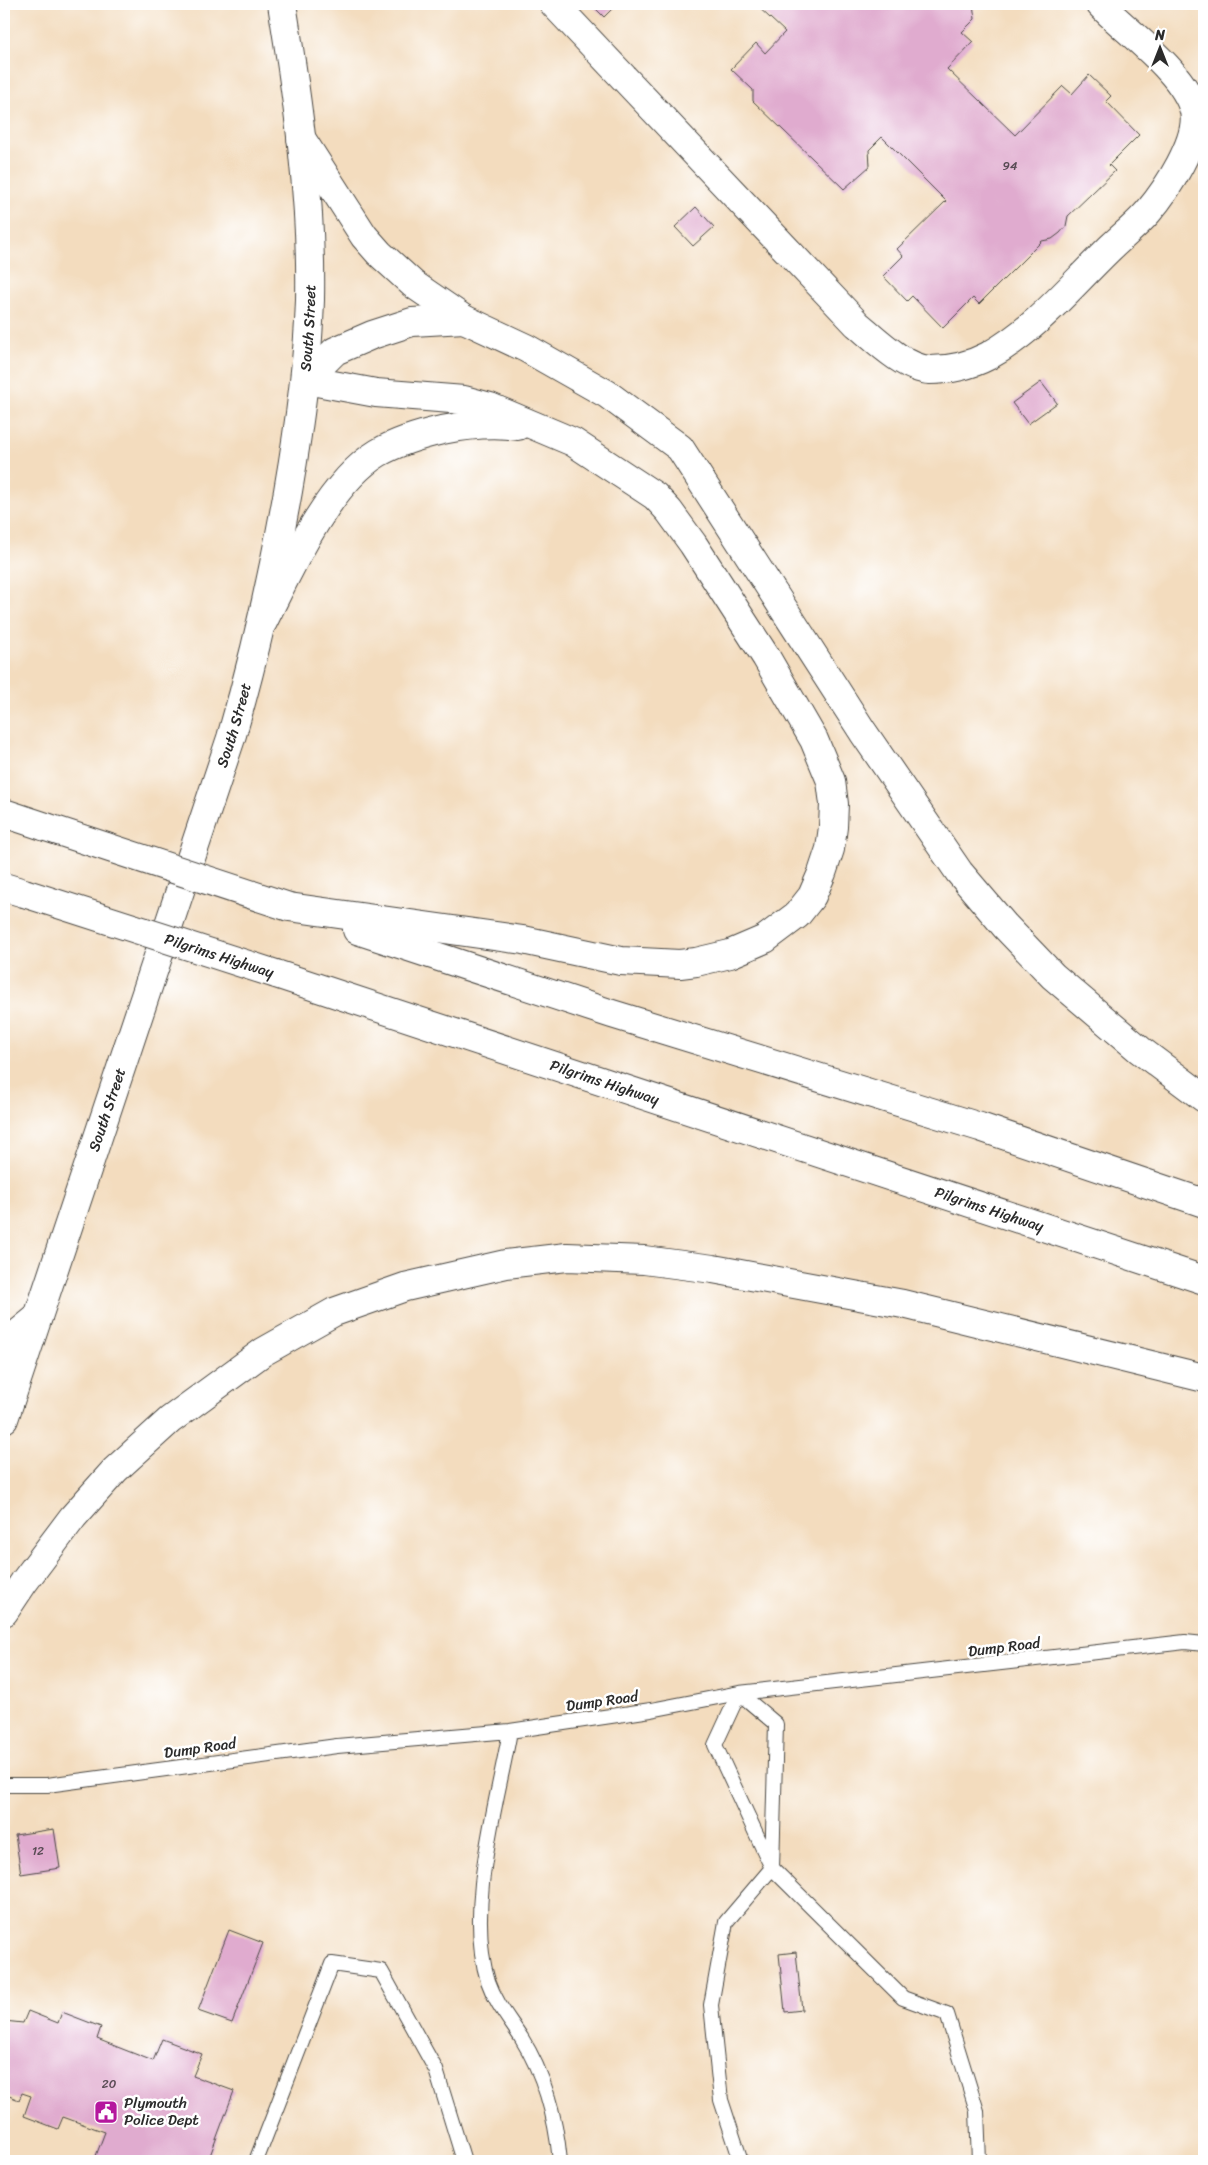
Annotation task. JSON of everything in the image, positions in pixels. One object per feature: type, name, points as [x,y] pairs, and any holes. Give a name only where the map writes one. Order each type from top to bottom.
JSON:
[{"type":"main road","name":"South Street","points":[[4,1419],[232,738],[263,622],[282,527],[306,380],[310,259],[301,138],[282,4]]},
{"type":"main road","points":[[554,4],[857,324],[903,360],[927,370],[946,369],[986,357],[1007,345],[1026,330],[1066,294],[1106,251],[1147,213],[1164,191],[1179,166],[1192,138],[1194,112],[1185,90],[1150,50],[1100,4]]},
{"type":"main road","points":[[301,138],[364,236],[379,253],[413,284],[464,319],[526,348],[607,394],[680,448],[844,703],[959,872],[1005,926],[1053,976],[1140,1050],[1204,1098]]},
{"type":"main road","points":[[306,380],[335,351],[372,335],[412,322],[464,319]]},
{"type":"main road","points":[[289,907],[524,940],[621,961],[680,964],[730,954],[765,939],[797,915],[812,896],[830,849],[834,804],[831,781],[814,740],[766,657],[693,544],[669,511],[655,496],[573,442],[556,433],[490,407],[464,400],[376,393],[306,380]]},
{"type":"main road","points":[[263,622],[309,535],[333,497],[360,466],[376,454],[394,445],[432,432],[456,427],[506,424],[540,428]]},
{"type":"main road","points":[[4,813],[612,1014],[980,1128],[1204,1203]]},
{"type":"main road","name":"Pilgrims Highway","points":[[14,890],[276,974],[1204,1280]]},
{"type":"main road","points":[[4,1612],[73,1517],[115,1470],[170,1420],[263,1352],[334,1312],[406,1287],[506,1264],[567,1257],[644,1260],[714,1269],[903,1304],[1204,1378]]},
{"type":"main road","points":[[4,1345],[38,1317]]},
{"type":"lane","name":"Dump Road","points":[[4,1785],[47,1785],[337,1746],[510,1731],[650,1710],[740,1693],[1185,1642],[1204,1644]]},
{"type":"lane","points":[[741,2161],[721,2100],[711,2005],[726,1922],[772,1868],[776,1724],[740,1693],[715,1745],[772,1868],[903,1998],[947,2014],[977,2111],[979,2161]]},
{"type":"lane","points":[[510,1731],[483,1885],[480,1929],[488,1980],[505,2016],[523,2040],[549,2099],[560,2161]]},
{"type":"lane","points":[[256,2161],[332,1964],[381,1971],[436,2070],[464,2161]]},
{"type":"building","points":[[591,4],[617,4],[604,17]]},
{"type":"building","points":[[755,4],[973,4],[975,19],[962,32],[973,42],[947,69],[1015,135],[1063,86],[1072,94],[1089,75],[1111,96],[1106,101],[1139,135],[1109,165],[1115,171],[1068,216],[1066,226],[1060,233],[1052,239],[1042,241],[979,304],[973,298],[943,328],[912,296],[907,301],[883,276],[903,256],[897,249],[946,201],[882,137],[869,150],[870,166],[844,189],[753,101],[753,90],[731,69],[756,43],[765,53],[785,32]]},
{"type":"building","points":[[696,207],[714,227],[693,246],[675,227]]},
{"type":"building","points":[[1041,382],[1057,403],[1028,424],[1012,403]]},
{"type":"building","points":[[54,1829],[60,1868],[21,1874],[15,1835]]},
{"type":"building","points":[[229,1930],[263,1943],[232,2023],[198,2011]]},
{"type":"building","points":[[796,1952],[802,2010],[785,2012],[779,1954]]},
{"type":"building","points":[[28,2011],[58,2023],[62,2012],[101,2027],[97,2039],[153,2061],[162,2039],[202,2054],[193,2076],[234,2091],[208,2161],[94,2161],[105,2132],[63,2117],[58,2129],[24,2116],[31,2096],[22,2093],[19,2100],[4,2094],[4,2021],[23,2023]]},
{"type":"place","name":"Plymouth Police Dept","points":[[106,2112]]}]
